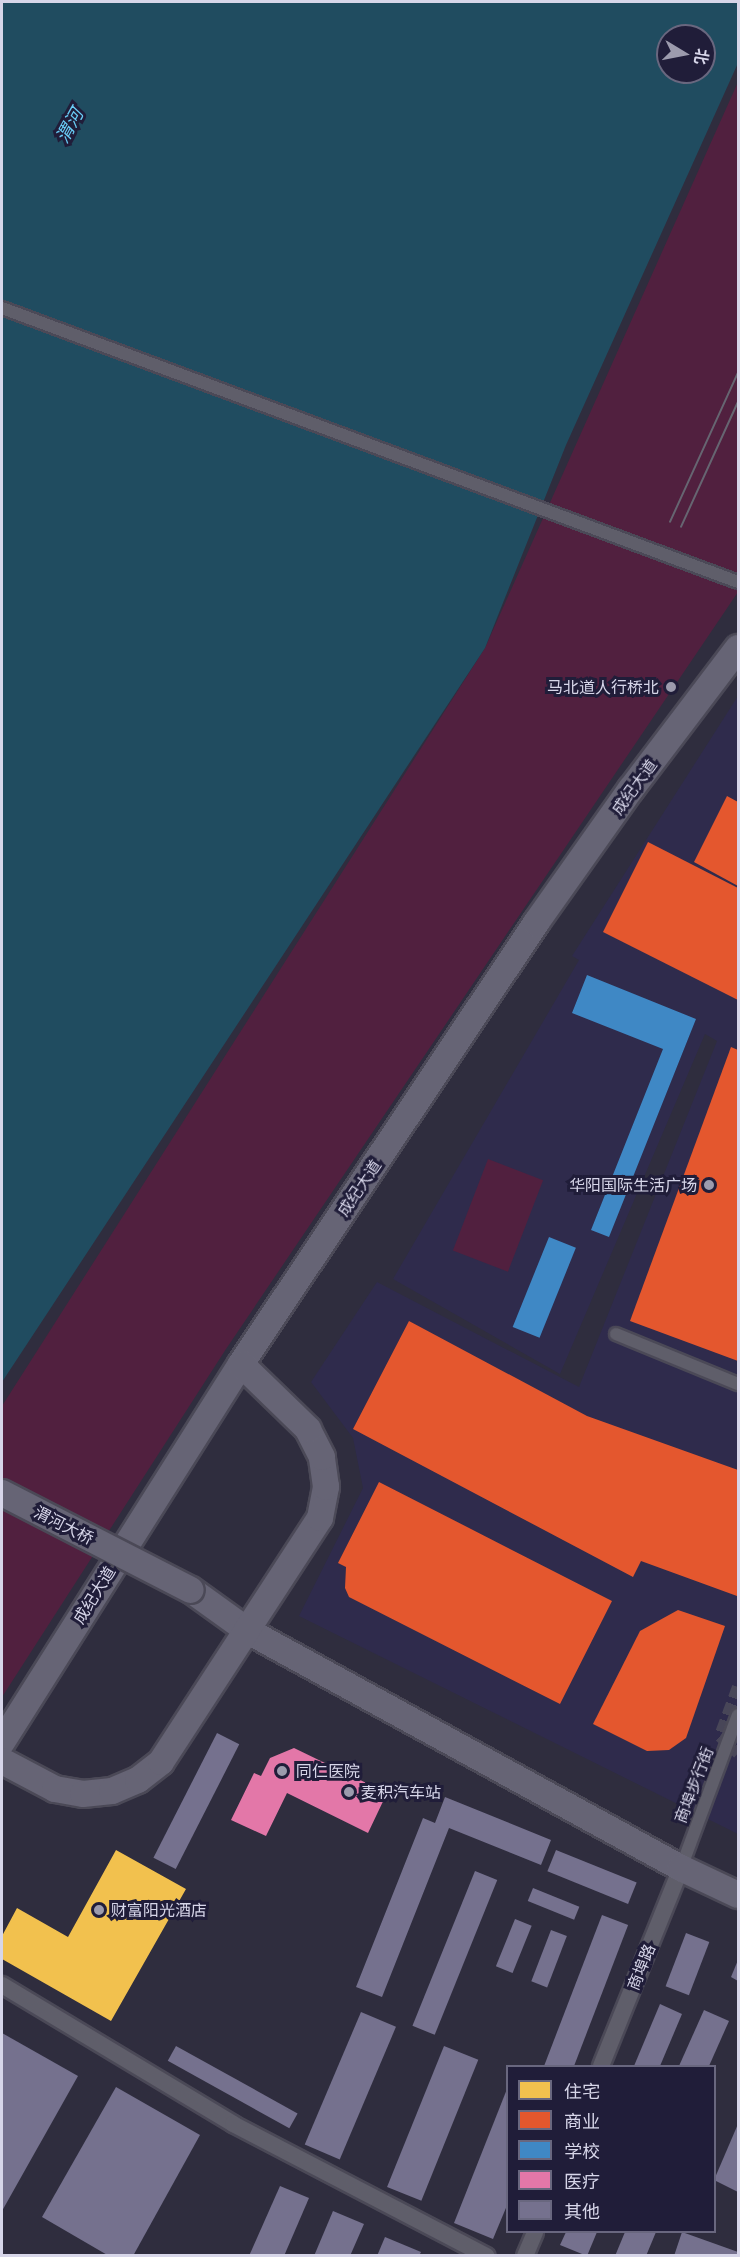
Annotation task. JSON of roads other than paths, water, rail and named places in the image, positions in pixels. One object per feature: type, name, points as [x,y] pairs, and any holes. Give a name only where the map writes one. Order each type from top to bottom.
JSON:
[{"type":"main road","name":"成纪大道","points":[[2,1742],[241,1364],[536,923],[631,789],[738,648]]},
{"type":"main road","points":[[2,1761],[55,1789],[83,1794],[112,1791],[138,1780],[161,1762],[320,1518],[326,1487],[322,1457],[308,1429],[241,1364]]},
{"type":"main road","name":"渭河大桥","points":[[2,1493],[187,1598]]},
{"type":"main road","name":"渭河大桥","points":[[2,1513],[187,1598]]},
{"type":"main road","points":[[187,1598],[681,1868],[738,1895]]},
{"type":"street","points":[[2,308],[738,582]]},
{"type":"street","points":[[616,1334],[738,1384]]},
{"type":"street","name":"商埠步行街","points":[[681,1868],[738,1715]]},
{"type":"street","name":"商埠路","points":[[602,2065],[681,1868]]},
{"type":"street","points":[[2,1985],[233,2124],[487,2256]]},
{"type":"street","points":[[525,2256],[535,2233]]},
{"type":"water","name":"渭河","points":[[2,2],[738,2],[738,63],[566,445],[485,648],[2,1382]]},
{"type":"tunnel","points":[[738,1687],[720,1736],[738,1753]]},
{"type":"tram line","points":[[670,522],[738,373]]},
{"type":"tram line","points":[[681,527],[738,402]]},
{"type":"place","name":"马北道人行桥北","points":[[671,687]]},
{"type":"place","name":"华阳国际生活广场","points":[[709,1185]]},
{"type":"place","name":"同仁医院","points":[[282,1771]]},
{"type":"place","name":"麦积汽车站","points":[[349,1792]]},
{"type":"place","name":"财富阳光酒店","points":[[99,1910]]}]
